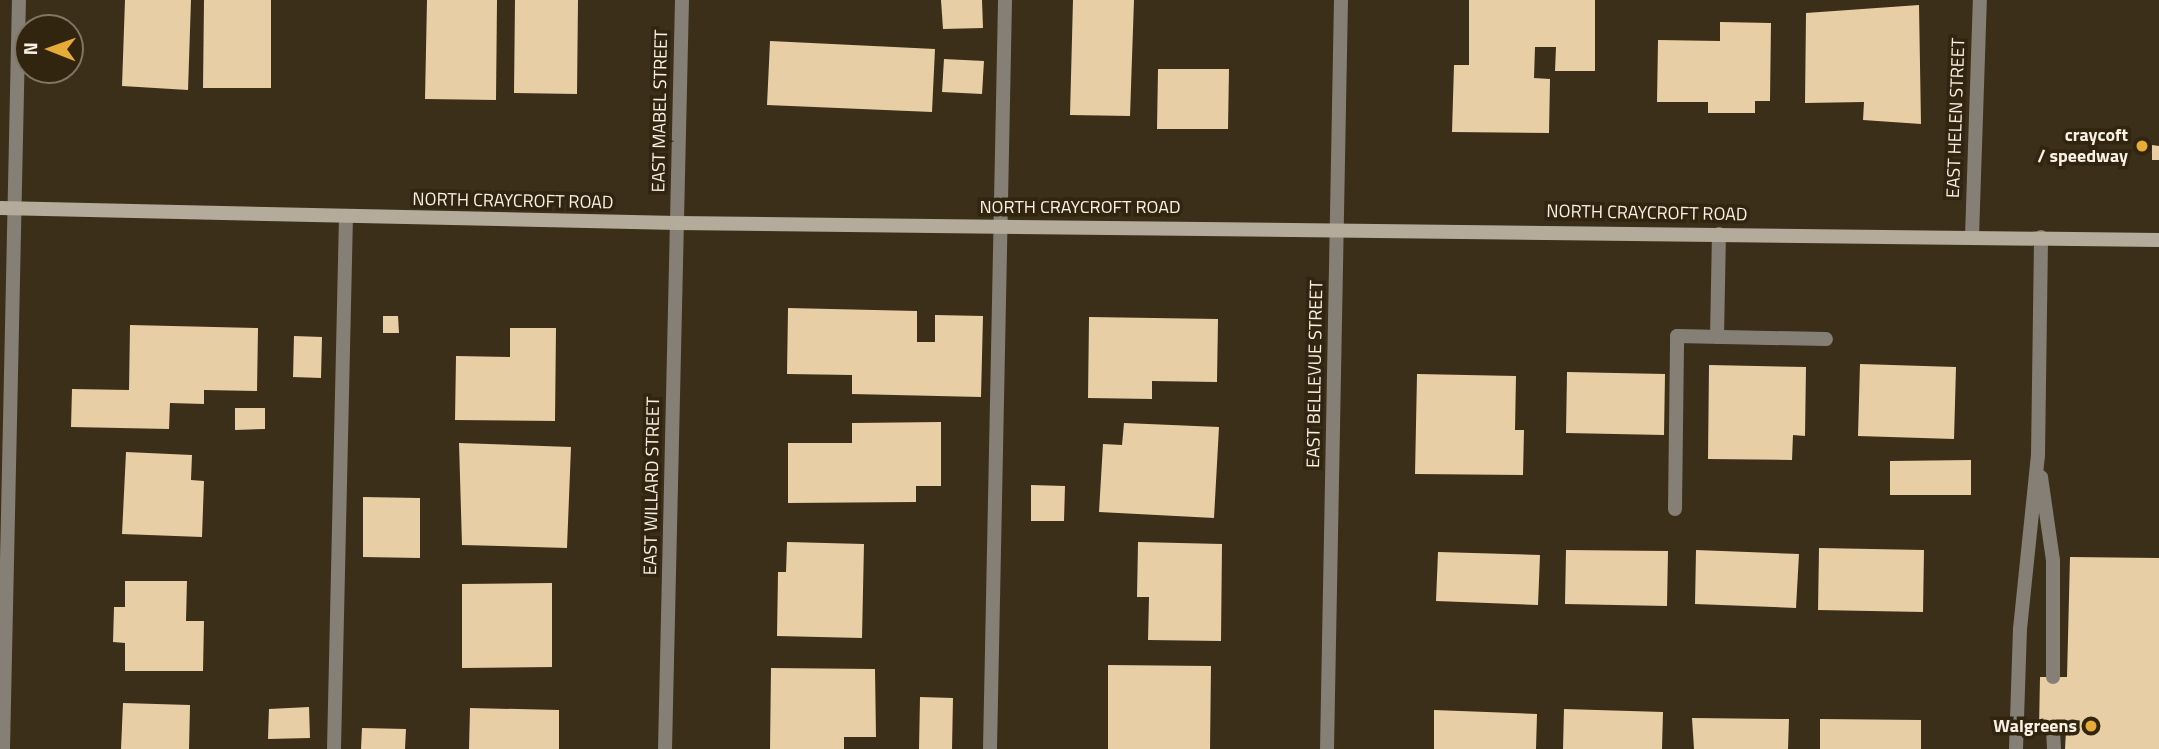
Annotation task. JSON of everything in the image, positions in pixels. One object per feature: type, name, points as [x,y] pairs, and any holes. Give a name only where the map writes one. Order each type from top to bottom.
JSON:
[{"type":"main road","name":"NORTH CRAYCROFT ROAD","points":[[8,208],[346,218],[677,223],[1337,228],[2159,240]]},
{"type":"street","points":[[2,749],[8,208],[19,0]]},
{"type":"street","name":"EAST MABEL STREET","points":[[677,223],[682,0]]},
{"type":"street","points":[[990,749],[1005,0]]},
{"type":"street","name":"EAST BELLEVUE STREET","points":[[1327,749],[1341,0]]},
{"type":"street","name":"EAST HELEN STREET","points":[[1972,237],[1980,0]]},
{"type":"street","points":[[334,749],[346,218]]},
{"type":"street","name":"EAST WILLARD STREET","points":[[665,749],[677,223]]},
{"type":"street","points":[[1717,337],[1718,234]]},
{"type":"street","points":[[2017,749],[2020,629],[2038,455],[2041,237]]},
{"type":"street","points":[[1675,509],[1677,336],[1826,339]]},
{"type":"street","points":[[2038,455],[2053,560],[2053,677]]},
{"type":"street","points":[[2053,730],[2053,749]]},
{"type":"building","points":[[125,0],[191,0],[188,90],[122,86]]},
{"type":"building","points":[[204,0],[271,0],[271,88],[203,88]]},
{"type":"building","points":[[427,0],[497,0],[496,100],[425,99]]},
{"type":"building","points":[[515,0],[578,0],[577,94],[514,93]]},
{"type":"building","points":[[941,0],[982,0],[983,28],[943,29]]},
{"type":"building","points":[[1073,0],[1134,0],[1130,116],[1070,115]]},
{"type":"building","points":[[1469,0],[1595,0],[1595,71],[1555,71],[1556,47],[1535,47],[1534,78],[1550,79],[1549,133],[1452,132],[1454,65],[1469,65]]},
{"type":"building","points":[[1919,5],[1921,124],[1863,120],[1864,102],[1805,103],[1806,13]]},
{"type":"building","points":[[1720,22],[1771,23],[1770,101],[1755,101],[1755,113],[1708,113],[1708,102],[1657,102],[1658,40],[1720,41]]},
{"type":"building","points":[[770,41],[935,49],[932,112],[767,105]]},
{"type":"building","points":[[944,59],[984,61],[982,94],[942,92]]},
{"type":"building","points":[[1158,69],[1229,69],[1228,129],[1157,129]]},
{"type":"building","points":[[2152,145],[2159,146],[2159,160],[2152,160]]},
{"type":"building","points":[[788,308],[917,311],[917,342],[935,342],[935,315],[983,316],[981,397],[852,394],[852,375],[787,374]]},
{"type":"building","points":[[383,316],[398,316],[399,333],[383,333]]},
{"type":"building","points":[[1089,317],[1218,319],[1217,382],[1152,381],[1152,399],[1088,398]]},
{"type":"building","points":[[130,325],[258,328],[257,391],[204,390],[204,404],[170,403],[169,429],[71,427],[72,389],[129,390]]},
{"type":"building","points":[[510,328],[556,328],[555,421],[455,420],[456,356],[510,357]]},
{"type":"building","points":[[294,336],[322,337],[321,378],[293,377]]},
{"type":"building","points":[[1860,364],[1956,367],[1954,439],[1858,436]]},
{"type":"building","points":[[1709,365],[1806,367],[1805,436],[1793,435],[1792,460],[1708,459]]},
{"type":"building","points":[[1567,372],[1665,374],[1664,435],[1566,433]]},
{"type":"building","points":[[1417,374],[1516,376],[1515,430],[1524,430],[1523,475],[1415,474]]},
{"type":"building","points":[[235,408],[265,408],[265,429],[235,430]]},
{"type":"building","points":[[941,422],[941,486],[916,486],[916,502],[788,503],[788,443],[852,443],[852,423]]},
{"type":"building","points":[[1124,423],[1219,427],[1214,518],[1099,512],[1103,444],[1122,445]]},
{"type":"building","points":[[459,443],[571,447],[567,548],[462,545]]},
{"type":"building","points":[[126,452],[192,455],[191,480],[204,481],[202,537],[122,534]]},
{"type":"building","points":[[1971,460],[1971,495],[1890,495],[1890,461]]},
{"type":"building","points":[[1031,485],[1065,486],[1064,521],[1031,521]]},
{"type":"building","points":[[363,497],[420,498],[420,558],[363,557]]},
{"type":"building","points":[[787,542],[864,544],[862,638],[777,636],[778,572],[786,572]]},
{"type":"building","points":[[1138,542],[1222,544],[1221,641],[1148,640],[1149,597],[1137,597]]},
{"type":"building","points":[[1819,548],[1924,550],[1923,612],[1818,610]]},
{"type":"building","points":[[1566,550],[1668,551],[1667,606],[1565,604]]},
{"type":"building","points":[[1696,550],[1799,554],[1796,608],[1695,604]]},
{"type":"building","points":[[1438,552],[1540,555],[1538,605],[1436,601]]},
{"type":"building","name":"Walgreens","points":[[2070,557],[2159,558],[2159,749],[2065,749],[2066,730],[2039,729],[2040,677],[2067,677]]},
{"type":"building","points":[[125,581],[187,581],[186,621],[204,621],[203,671],[125,671],[125,643],[113,642],[114,607],[125,607]]},
{"type":"building","points":[[552,583],[552,667],[462,668],[462,584]]},
{"type":"building","points":[[1108,665],[1211,666],[1210,749],[1108,749]]},
{"type":"building","points":[[771,668],[875,669],[876,737],[844,737],[844,749],[770,749]]},
{"type":"building","points":[[920,697],[953,698],[952,749],[919,749]]},
{"type":"building","points":[[123,703],[190,705],[189,749],[121,749]]},
{"type":"building","points":[[309,707],[310,738],[268,739],[269,709]]},
{"type":"building","points":[[470,708],[559,710],[559,749],[469,749]]},
{"type":"building","points":[[1564,709],[1663,712],[1662,749],[1563,749]]},
{"type":"building","points":[[1434,710],[1537,714],[1536,749],[1434,749]]},
{"type":"building","points":[[1692,718],[1789,719],[1788,749],[1694,749]]},
{"type":"building","points":[[1820,719],[1921,720],[1921,749],[1820,749]]},
{"type":"building","points":[[362,728],[406,729],[405,749],[361,749]]},
{"type":"place","name":"craycoft / speedway","points":[[2142,146]]},
{"type":"place","name":"Walgreens","points":[[2091,726]]}]
